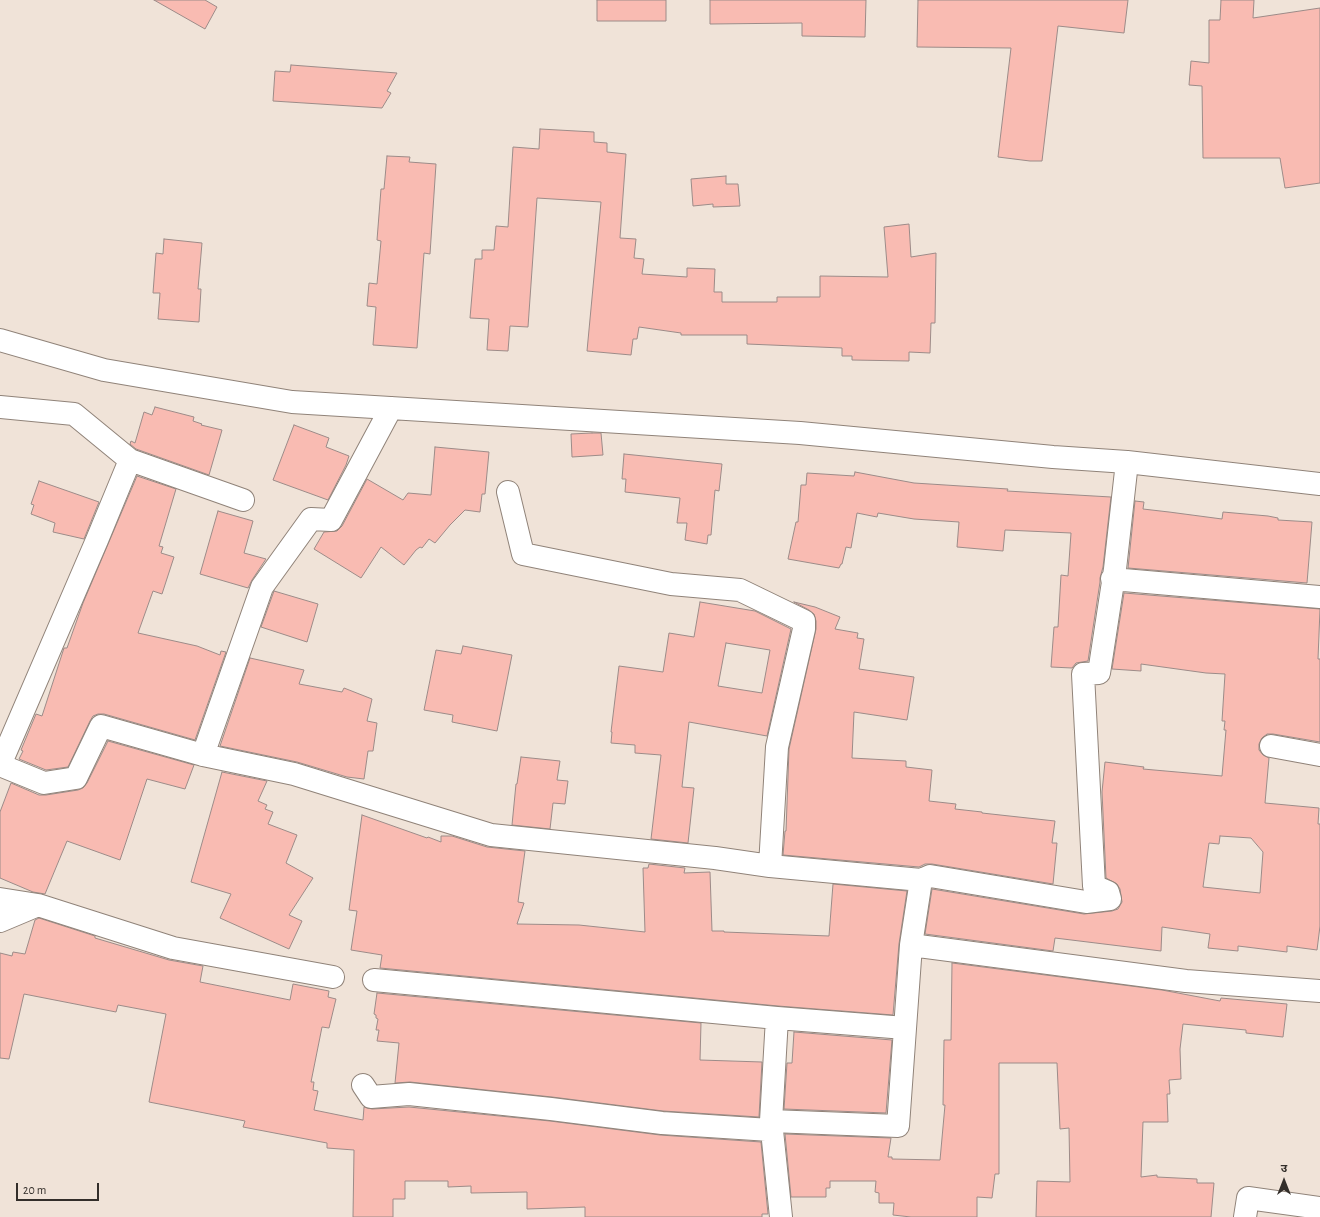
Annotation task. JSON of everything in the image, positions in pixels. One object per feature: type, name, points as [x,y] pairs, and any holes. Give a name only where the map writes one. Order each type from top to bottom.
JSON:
[{"type":"street","points":[[0,340],[104,370],[292,402],[800,433],[1045,456],[1127,462],[1320,484]]},
{"type":"street","points":[[0,407],[74,414],[130,460],[243,500]]},
{"type":"street","points":[[202,755],[262,587],[311,519],[331,520],[391,408]]},
{"type":"street","points":[[130,460],[0,765],[44,783],[76,778],[101,726],[202,755],[294,774],[491,835],[715,858],[770,866],[922,880],[930,876],[1086,902],[1110,899],[1108,892],[1094,886],[1083,674],[1099,673],[1127,462]]},
{"type":"street","points":[[508,492],[523,554],[671,584],[740,590],[804,621],[804,629],[777,747],[770,866]]},
{"type":"street","points":[[1112,579],[1320,597]]},
{"type":"street","points":[[1271,746],[1320,755]]},
{"type":"street","points":[[771,1121],[898,1126],[911,945],[922,880]]},
{"type":"street","points":[[0,899],[38,905],[173,948],[333,977]]},
{"type":"street","points":[[0,921],[38,905]]},
{"type":"street","points":[[911,945],[1186,981],[1320,991]]},
{"type":"street","points":[[374,980],[777,1018],[905,1028]]},
{"type":"street","points":[[363,1085],[372,1097],[409,1094],[551,1109],[662,1123],[770,1130],[777,1018]]},
{"type":"street","points":[[771,1121],[781,1217]]},
{"type":"street","points":[[1245,1217],[1248,1198],[1320,1208]]},
{"type":"building","points":[[154,0],[205,0],[217,7],[205,29]]},
{"type":"building","points":[[597,0],[666,0],[666,21],[597,21]]},
{"type":"building","points":[[710,0],[866,0],[865,37],[802,36],[802,23],[710,24]]},
{"type":"building","points":[[918,0],[1128,0],[1124,33],[1058,26],[1042,161],[1030,161],[998,157],[1011,48],[917,47]]},
{"type":"building","points":[[1221,0],[1254,0],[1253,18],[1320,8],[1320,183],[1285,188],[1280,158],[1203,158],[1202,86],[1189,85],[1191,61],[1209,63],[1209,20],[1220,20]]},
{"type":"building","points":[[291,65],[397,73],[387,91],[391,93],[382,108],[273,101],[275,71],[290,72]]},
{"type":"building","points":[[540,129],[594,132],[594,142],[607,143],[607,152],[626,154],[620,238],[636,239],[634,258],[644,259],[642,274],[687,277],[687,268],[715,269],[714,292],[722,292],[722,302],[777,302],[777,297],[820,297],[820,276],[888,277],[884,227],[909,224],[911,257],[936,253],[935,323],[931,323],[930,353],[909,352],[909,361],[852,360],[852,356],[842,356],[842,348],[747,344],[747,335],[681,335],[681,333],[639,327],[637,339],[633,339],[631,355],[587,351],[601,202],[537,198],[528,327],[510,326],[508,351],[487,350],[489,319],[470,318],[475,259],[482,259],[482,250],[494,250],[496,226],[508,227],[513,147],[539,149]]},
{"type":"building","points":[[387,156],[410,157],[409,162],[436,164],[430,254],[424,253],[417,348],[373,345],[376,307],[367,306],[369,283],[377,284],[381,241],[377,240],[381,189],[384,189]]},
{"type":"building","points":[[726,176],[726,184],[738,184],[740,206],[713,207],[713,204],[693,206],[691,179]]},
{"type":"building","points":[[164,239],[202,243],[198,289],[201,289],[199,322],[158,319],[160,293],[153,293],[156,253],[163,254]]},
{"type":"building","points":[[155,407],[194,417],[193,421],[202,424],[201,425],[222,430],[209,475],[136,449],[130,444],[131,441],[135,443],[144,412],[152,415]]},
{"type":"building","points":[[294,425],[329,438],[326,447],[349,456],[328,500],[273,480]]},
{"type":"building","points":[[601,433],[603,455],[572,457],[571,434]]},
{"type":"building","points":[[435,447],[489,452],[485,494],[482,494],[480,512],[465,510],[435,543],[429,539],[422,548],[420,547],[416,550],[404,565],[381,547],[361,578],[314,549],[324,532],[337,531],[342,526],[367,479],[403,500],[408,493],[431,495]]},
{"type":"building","points":[[624,454],[722,464],[719,491],[715,490],[711,535],[708,535],[707,544],[685,540],[687,523],[677,523],[680,498],[625,492],[626,479],[622,479]]},
{"type":"building","points":[[855,472],[914,483],[1008,489],[1007,491],[1111,497],[1103,567],[1100,578],[1088,661],[1076,663],[1072,668],[1051,667],[1054,627],[1058,627],[1061,575],[1068,576],[1071,533],[1005,530],[1003,551],[957,547],[959,522],[914,519],[878,513],[877,517],[857,513],[851,548],[846,547],[842,564],[839,568],[788,559],[796,522],[798,522],[801,485],[806,485],[807,473],[854,476]]},
{"type":"building","points":[[137,476],[176,489],[159,546],[163,547],[161,553],[174,557],[162,594],[153,591],[138,633],[197,646],[220,655],[221,651],[226,652],[195,740],[104,714],[98,714],[93,716],[90,721],[68,767],[46,770],[19,759],[23,751],[21,750],[36,714],[42,716],[64,648],[67,648],[83,603]]},
{"type":"building","points":[[39,481],[99,502],[84,539],[53,532],[55,523],[31,514],[34,505],[31,504]]},
{"type":"building","points":[[1135,501],[1144,502],[1143,509],[1222,519],[1223,512],[1268,516],[1278,518],[1278,520],[1312,522],[1307,583],[1128,568]]},
{"type":"building","points":[[218,511],[253,521],[244,553],[266,559],[248,588],[200,574]]},
{"type":"building","points":[[274,591],[318,604],[307,642],[261,627]]},
{"type":"building","points":[[1124,593],[1320,609],[1318,659],[1320,659],[1320,742],[1267,734],[1262,738],[1259,744],[1259,750],[1263,755],[1269,758],[1265,803],[1319,808],[1320,926],[1317,950],[1287,946],[1287,952],[1238,946],[1238,951],[1208,948],[1210,934],[1162,927],[1161,951],[1055,938],[1053,951],[925,934],[932,889],[1084,914],[1118,909],[1122,902],[1120,889],[1117,884],[1106,878],[1102,792],[1105,762],[1144,767],[1143,769],[1222,776],[1226,730],[1224,730],[1225,721],[1222,721],[1225,674],[1206,673],[1141,664],[1141,671],[1112,669]],"holes":[[[1220,836],[1251,838],[1263,852],[1260,893],[1203,887],[1209,843],[1219,844]]]},
{"type":"building","points":[[700,602],[755,611],[791,629],[767,736],[689,722],[682,787],[694,788],[688,843],[651,839],[661,755],[635,753],[635,745],[611,743],[619,666],[663,672],[669,633],[694,637]],"holes":[[[726,643],[770,650],[762,693],[718,686]]]},
{"type":"building","points":[[794,602],[815,607],[840,617],[835,629],[858,633],[857,638],[864,639],[859,669],[914,677],[907,720],[854,712],[852,758],[906,761],[906,767],[932,770],[929,801],[956,804],[955,809],[1055,821],[1052,843],[1057,843],[1053,884],[932,864],[925,864],[919,867],[783,855],[786,831],[789,749],[816,629],[814,614]]},
{"type":"building","points":[[463,646],[512,655],[497,731],[452,722],[453,715],[424,710],[436,650],[461,654]]},
{"type":"building","points":[[250,658],[304,670],[299,684],[342,692],[344,688],[372,699],[367,721],[377,723],[373,751],[368,751],[364,779],[347,777],[297,762],[220,746]]},
{"type":"building","points":[[108,741],[194,765],[185,789],[147,779],[120,860],[67,841],[45,894],[33,892],[0,878],[0,812],[11,783],[39,795],[83,788]]},
{"type":"building","points":[[521,757],[560,761],[557,780],[568,781],[565,804],[553,803],[550,829],[512,825],[516,784]]},
{"type":"building","points":[[222,772],[267,781],[258,801],[267,805],[265,809],[273,812],[268,824],[297,835],[286,863],[313,878],[289,915],[302,921],[289,949],[220,918],[231,894],[191,882]]},
{"type":"building","points":[[362,815],[441,842],[441,836],[452,836],[487,847],[525,851],[518,902],[524,903],[517,924],[579,925],[645,932],[643,868],[648,868],[649,864],[685,868],[684,873],[710,872],[712,931],[829,936],[833,884],[907,891],[899,944],[893,1015],[778,1006],[380,968],[382,955],[351,950],[357,911],[349,910]]},
{"type":"building","points":[[39,918],[95,936],[95,938],[169,960],[203,966],[200,982],[290,1000],[293,984],[329,991],[328,997],[336,999],[329,1028],[322,1027],[311,1082],[314,1082],[313,1090],[318,1091],[314,1110],[363,1120],[364,1107],[372,1109],[409,1107],[550,1121],[660,1135],[761,1142],[768,1214],[762,1214],[762,1217],[585,1217],[585,1207],[527,1209],[527,1192],[471,1193],[471,1186],[448,1187],[448,1181],[405,1181],[405,1199],[393,1199],[393,1217],[353,1217],[354,1150],[327,1148],[327,1143],[243,1127],[245,1121],[149,1102],[166,1014],[118,1005],[116,1012],[24,994],[9,1059],[0,1058],[0,953],[12,956],[13,952],[25,954],[35,920]]},
{"type":"building","points":[[952,963],[1162,990],[1220,1001],[1221,998],[1287,1004],[1283,1037],[1246,1033],[1246,1030],[1183,1024],[1180,1049],[1181,1079],[1169,1080],[1170,1094],[1167,1094],[1168,1122],[1143,1122],[1141,1177],[1157,1175],[1157,1177],[1197,1179],[1197,1183],[1214,1183],[1211,1217],[1036,1217],[1037,1181],[1070,1182],[1069,1128],[1060,1129],[1057,1063],[999,1063],[999,1174],[995,1174],[992,1198],[977,1197],[977,1217],[911,1217],[893,1215],[894,1203],[879,1203],[879,1193],[875,1192],[876,1181],[830,1181],[830,1188],[826,1188],[826,1197],[791,1197],[785,1134],[891,1138],[888,1157],[892,1157],[892,1159],[940,1160],[945,1105],[943,1105],[944,1040],[951,1040]]},
{"type":"building","points":[[377,993],[701,1023],[700,1060],[762,1062],[759,1117],[663,1111],[552,1097],[410,1082],[395,1083],[399,1043],[377,1041],[379,1030],[376,1030],[378,1019],[374,1014]]},
{"type":"building","points":[[794,1032],[892,1040],[886,1113],[784,1109],[787,1063],[792,1063]]}]
